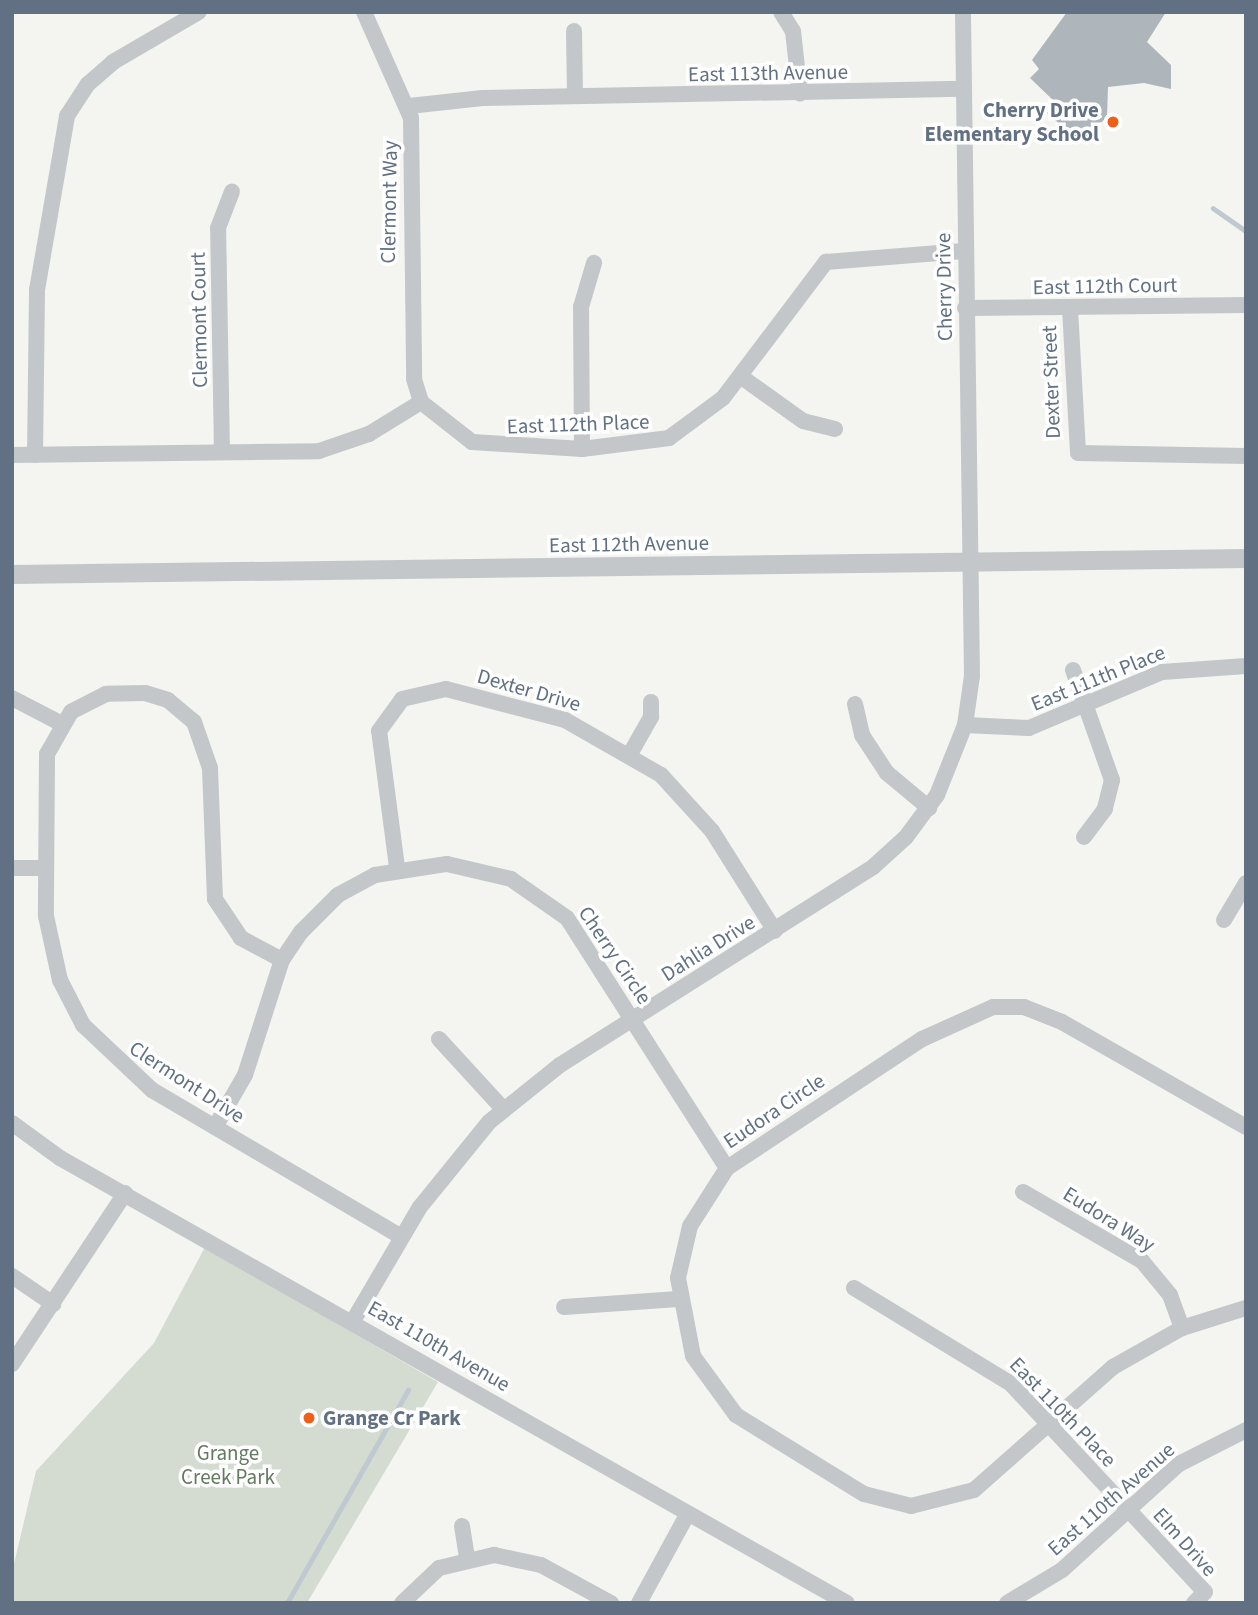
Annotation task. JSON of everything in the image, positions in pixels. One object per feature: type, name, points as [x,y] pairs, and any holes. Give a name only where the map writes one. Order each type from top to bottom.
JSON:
[{"type":"street","points":[[34,454],[37,290],[67,116],[88,85],[113,62],[199,12]]},
{"type":"street","name":"Clermont Way","points":[[364,12],[409,106],[409,332],[421,402]]},
{"type":"street","points":[[781,12],[793,31],[800,94]]},
{"type":"street","name":"Cherry Drive","points":[[963,12],[970,561]]},
{"type":"street","points":[[574,31],[575,96]]},
{"type":"street","name":"East 113th Avenue","points":[[409,106],[575,96],[962,89]]},
{"type":"street","name":"Clermont Court","points":[[222,452],[219,228],[232,192]]},
{"type":"street","name":"East 112th Place","points":[[421,402],[472,442],[582,449],[669,438],[698,421],[740,376],[826,262],[964,251]]},
{"type":"street","points":[[582,449],[581,307],[594,263]]},
{"type":"street","name":"East 112th Court","points":[[965,308],[1070,309],[1246,304]]},
{"type":"street","name":"Dexter Street","points":[[1070,309],[1078,453],[1246,456]]},
{"type":"street","points":[[740,376],[803,421],[835,429]]},
{"type":"street","points":[[12,455],[332,448],[421,402]]},
{"type":"street","name":"East 112th Avenue","points":[[12,574],[1246,558]]},
{"type":"street","name":"Dahlia Drive","points":[[353,1321],[402,1237],[452,1163],[504,1110],[560,1065],[775,931],[889,855],[929,808],[965,725],[972,676],[970,561]]},
{"type":"street","name":"East 111th Place","points":[[965,725],[1029,728],[1178,668],[1246,666]]},
{"type":"street","points":[[1073,670],[1112,780],[1105,809],[1084,837]]},
{"type":"street","name":"Dexter Drive","points":[[397,867],[377,741],[387,714],[414,692],[446,689],[544,712],[631,754],[673,786],[712,831],[775,931]]},
{"type":"street","points":[[12,698],[60,723],[87,701],[125,692],[156,695],[185,713],[208,755],[215,900],[241,938],[282,960]]},
{"type":"street","points":[[631,754],[650,721],[651,702]]},
{"type":"street","points":[[855,704],[862,735],[887,773],[929,808]]},
{"type":"street","name":"Clermont Drive","points":[[60,723],[47,754],[46,868],[51,948],[83,1026],[120,1065],[215,1127],[402,1237]]},
{"type":"street","name":"Cherry Circle","points":[[215,1127],[245,1075],[282,960],[338,895],[397,867],[475,867],[534,893],[582,937],[727,1168]]},
{"type":"street","points":[[12,868],[46,868]]},
{"type":"street","points":[[1224,920],[1246,883]]},
{"type":"street","name":"Eudora Circle","points":[[1246,1128],[1062,1022],[1002,1006],[971,1013],[922,1039],[727,1168],[690,1226],[678,1299],[693,1356],[736,1415],[880,1501],[920,1506],[960,1498],[1113,1367],[1182,1328],[1246,1308]]},
{"type":"street","points":[[439,1039],[504,1110]]},
{"type":"street","name":"East 110th Avenue","points":[[12,1123],[125,1193],[846,1603]]},
{"type":"street","name":"Eudora Way","points":[[1023,1192],[1142,1261],[1170,1295],[1182,1328]]},
{"type":"street","points":[[12,1364],[125,1193]]},
{"type":"street","points":[[12,1276],[53,1304]]},
{"type":"street","name":"East 110th Place","points":[[854,1288],[994,1370],[1048,1423],[1126,1509]]},
{"type":"street","points":[[564,1307],[678,1299]]},
{"type":"street","name":"East 110th Avenue","points":[[1007,1603],[1062,1570],[1126,1509],[1179,1464],[1246,1430]]},
{"type":"street","name":"Elm Drive","points":[[1126,1509],[1205,1592],[1194,1603]]},
{"type":"street","points":[[639,1603],[688,1513]]},
{"type":"street","points":[[462,1526],[467,1557]]},
{"type":"street","points":[[402,1603],[439,1568],[467,1557],[526,1559],[611,1603]]},
{"type":"green space","name":"Grange Creek Park","points":[[205,1247],[438,1382],[307,1603],[12,1603],[12,1572],[36,1471],[154,1343]]},
{"type":"building","name":"Cherry Drive Elementary School","points":[[1067,12],[1166,12],[1147,42],[1171,65],[1171,89],[1144,83],[1108,87],[1107,117],[1080,142],[1047,113],[1056,103],[1030,78],[1039,69],[1032,60]]},
{"type":"waterway","points":[[1213,208],[1246,231]]},
{"type":"waterway","points":[[287,1603],[408,1390]]},
{"type":"place","name":"Cherry Drive Elementary School","points":[[1113,122]]},
{"type":"place","name":"Grange Cr Park","points":[[309,1418]]}]
